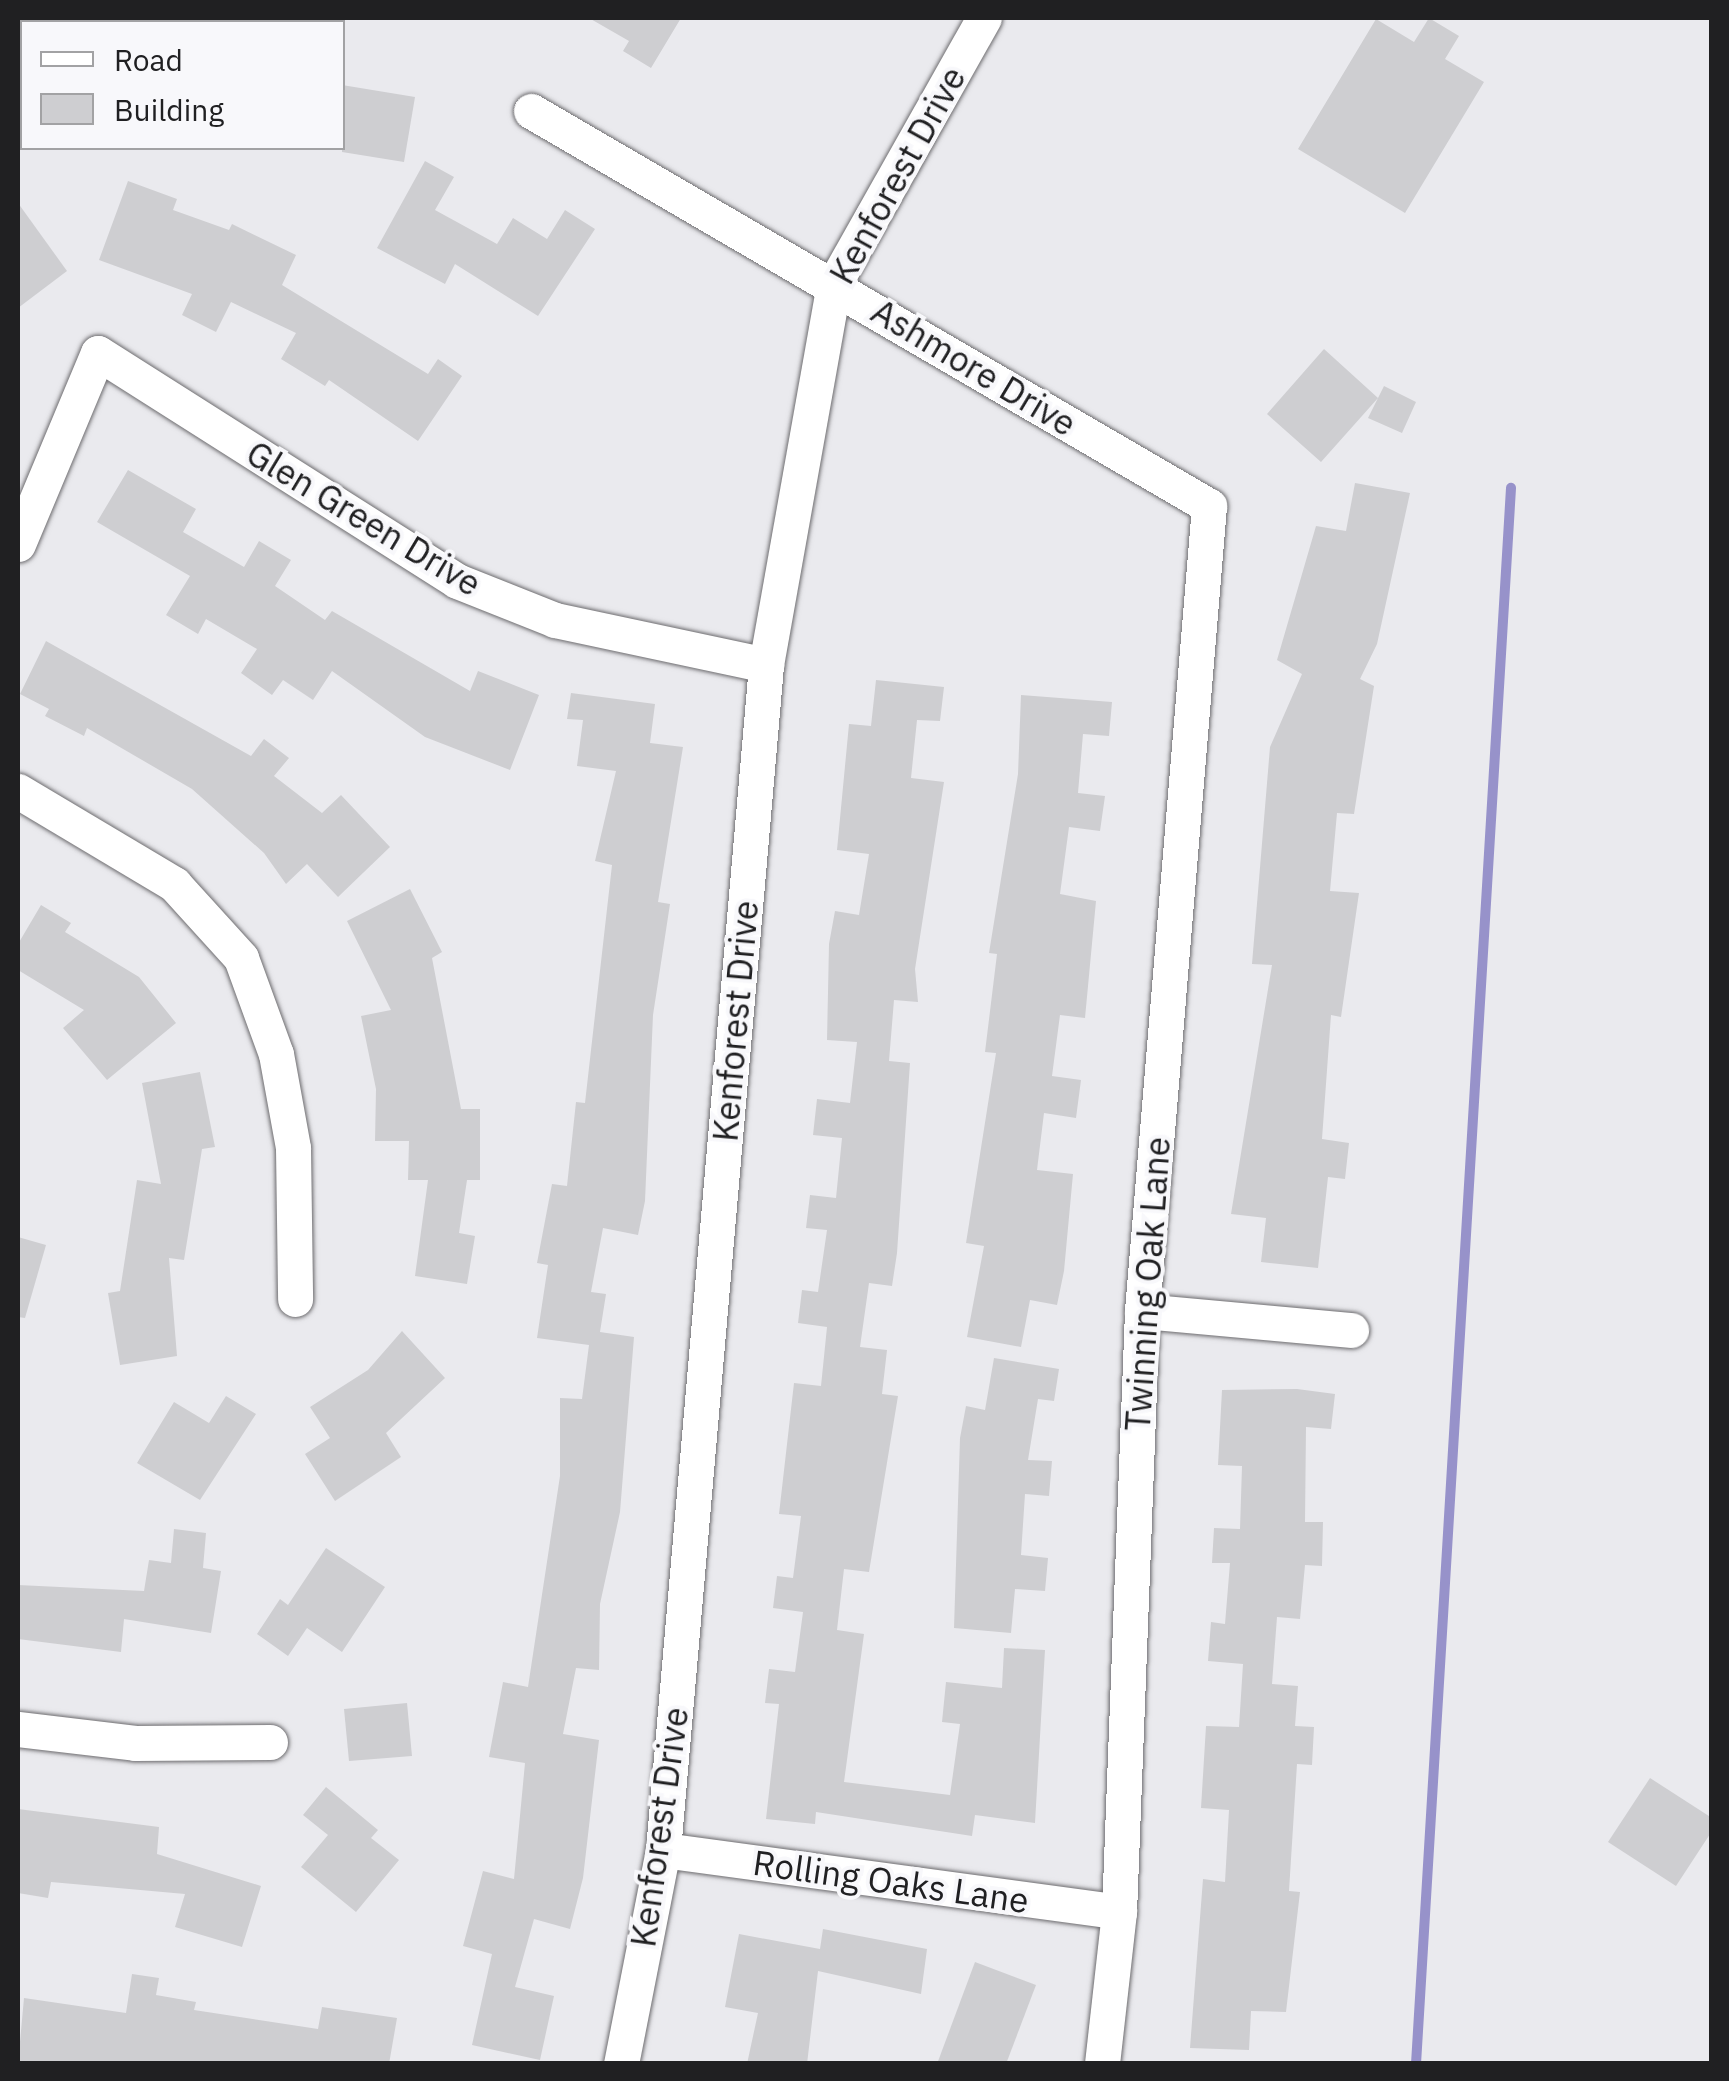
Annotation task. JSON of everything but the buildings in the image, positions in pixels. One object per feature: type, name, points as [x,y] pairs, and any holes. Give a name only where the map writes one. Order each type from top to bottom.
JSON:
[{"type":"street","name":"Kenforest Drive","points":[[621,2064],[663,1850],[766,665],[834,284],[984,18]]},
{"type":"street","name":"Ashmore Drive","points":[[530,111],[834,284],[1208,506]]},
{"type":"street","name":"Glen Green Drive","points":[[18,544],[98,353],[458,582],[555,620],[766,665]]},
{"type":"street","name":"Twinning Oak Lane","points":[[1102,2064],[1119,1912],[1142,1312],[1208,506]]},
{"type":"street","points":[[18,790],[174,884],[241,958],[276,1054],[293,1148],[294,1299]]},
{"type":"street","points":[[1142,1312],[1352,1330]]},
{"type":"street","points":[[18,1729],[136,1744],[270,1742]]},
{"type":"street","name":"Rolling Oaks Lane","points":[[663,1850],[1119,1912]]},
{"type":"waterway","points":[[1416,2064],[1511,488]]}]
